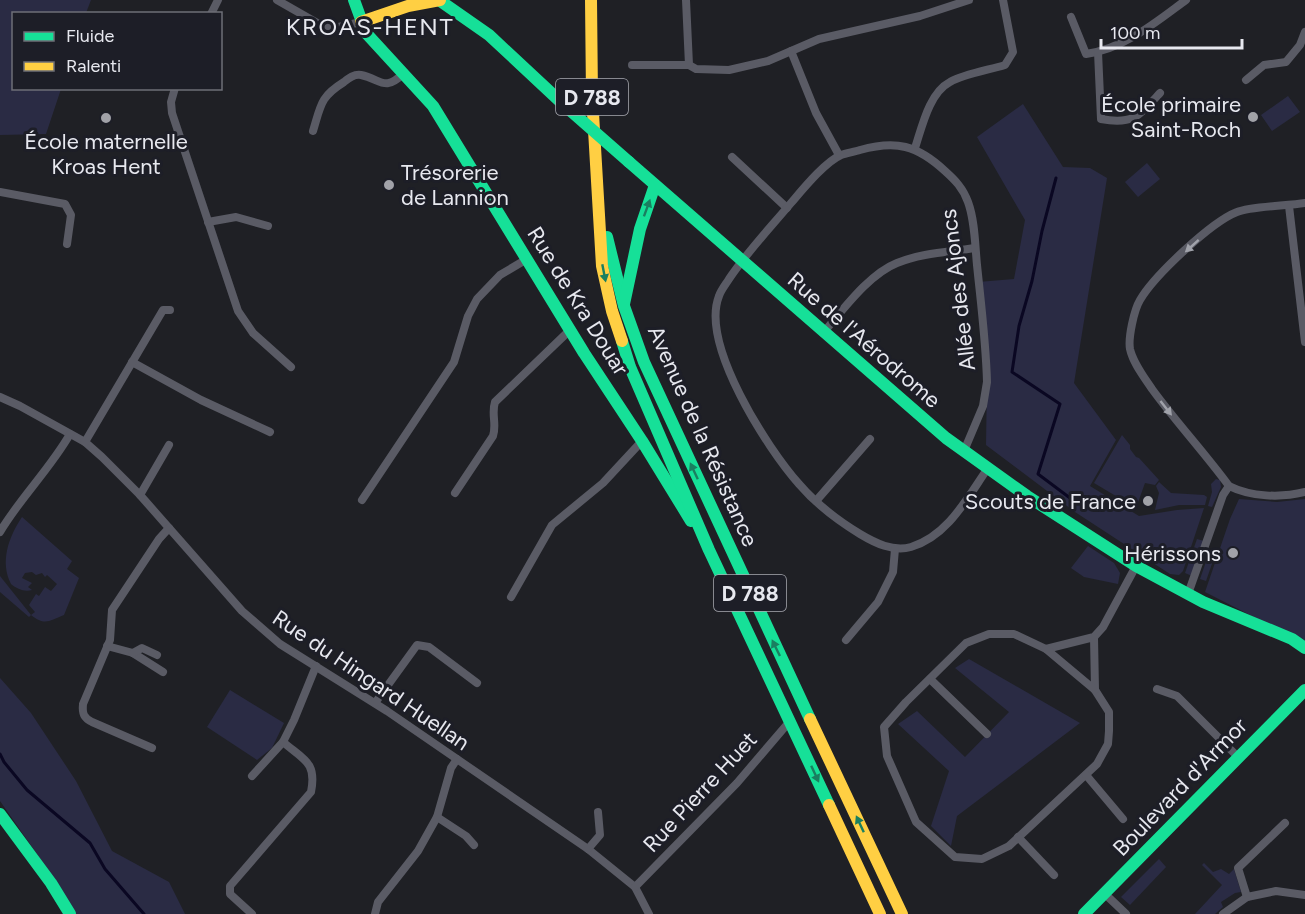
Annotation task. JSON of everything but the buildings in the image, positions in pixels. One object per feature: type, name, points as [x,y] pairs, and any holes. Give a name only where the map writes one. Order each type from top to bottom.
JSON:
[{"type":"main road","name":"Rue de Kra Douar","points":[[354,0],[366,33],[422,92],[436,111],[570,330],[709,550]]},
{"type":"main road","points":[[361,22],[408,6],[440,0]]},
{"type":"main road","name":"Rue de l'Aérodrome","points":[[440,0],[476,25],[741,261],[946,438],[1027,496],[1136,566],[1188,594],[1292,639],[1305,648]]},
{"type":"main road","name":"Avenue de la Résistance","points":[[591,0],[592,96],[602,266],[612,311],[630,368],[709,550],[880,914]]},
{"type":"main road","points":[[624,306],[640,229],[656,185]]},
{"type":"main road","name":"Avenue de la Résistance","points":[[597,194],[624,306],[644,362],[726,542],[904,914]]},
{"type":"main road","name":"Boulevard d'Armor","points":[[1084,914],[1305,690]]},
{"type":"main road","points":[[0,814],[51,883],[70,914]]},
{"type":"street","points":[[277,0],[319,24],[334,28],[361,22]]},
{"type":"street","points":[[686,0],[689,65]]},
{"type":"street","points":[[632,65],[689,65],[696,69],[729,70],[768,61],[819,39],[920,16],[969,0]]},
{"type":"street","points":[[988,468],[942,530],[933,537],[910,547],[895,549],[862,535],[837,520],[800,486],[770,447],[725,361],[715,327],[718,296],[741,261],[812,180],[839,155],[872,147],[898,145],[915,148],[928,111],[940,90],[951,81],[1005,65],[1013,52],[1003,0]]},
{"type":"street","points":[[1071,17],[1086,54],[1098,52],[1139,33],[1186,0]]},
{"type":"street","points":[[1246,80],[1264,65],[1286,62],[1300,45],[1305,32]]},
{"type":"street","points":[[791,51],[816,113],[839,155]]},
{"type":"street","points":[[1098,52],[1101,119],[1119,122],[1141,114],[1160,93]]},
{"type":"street","points":[[313,131],[325,96],[352,76],[360,75],[387,84],[393,83],[403,74]]},
{"type":"street","points":[[174,90],[171,102],[172,113],[234,303],[253,333],[291,367]]},
{"type":"street","name":"Allée des Ajoncs","points":[[915,148],[936,162],[959,184],[969,203],[987,382],[980,415],[964,451]]},
{"type":"street","points":[[732,157],[787,208]]},
{"type":"street","points":[[0,192],[65,204],[71,215],[67,244]]},
{"type":"street","points":[[1305,203],[1238,211],[1216,224],[1176,259],[1138,302],[1132,325],[1130,349],[1142,374],[1229,486],[1238,490],[1275,496],[1305,492]]},
{"type":"street","points":[[1289,206],[1305,342]]},
{"type":"street","points":[[208,222],[236,216],[268,226]]},
{"type":"street","points":[[823,333],[881,272],[896,263],[912,258],[975,248]]},
{"type":"street","points":[[362,500],[454,362],[468,316],[477,299],[500,275],[527,259]]},
{"type":"street","points":[[85,442],[163,310],[170,310]]},
{"type":"street","points":[[455,493],[493,436],[495,426],[493,406],[497,399],[570,330]]},
{"type":"street","points":[[132,362],[270,432]]},
{"type":"street","name":"Rue du Hingard Huellan","points":[[0,398],[85,442],[140,495],[242,611],[280,644],[375,703],[588,849],[635,887],[649,914]]},
{"type":"street","points":[[0,532],[70,434]]},
{"type":"street","points":[[816,501],[870,439]]},
{"type":"street","points":[[511,597],[552,525],[603,483],[642,441]]},
{"type":"street","points":[[140,495],[169,445]]},
{"type":"street","points":[[1188,594],[1223,495],[1229,486]]},
{"type":"street","points":[[152,748],[85,718],[82,712],[83,704],[110,640],[112,610],[159,538],[169,528]]},
{"type":"street","points":[[846,640],[878,602],[893,572],[895,549]]},
{"type":"street","points":[[1046,650],[1094,637],[1103,627],[1136,566]]},
{"type":"street","points":[[989,634],[1014,634],[1046,650],[1095,690],[1108,712],[1108,744],[1097,764],[1009,846],[982,859],[955,857],[916,822],[887,756],[884,727],[930,679],[966,643],[989,634]]},
{"type":"street","points":[[1094,637],[1095,690]]},
{"type":"street","points":[[375,703],[417,645],[429,647],[477,683]]},
{"type":"street","points":[[107,646],[133,653],[163,672]]},
{"type":"street","points":[[133,653],[142,648],[157,655]]},
{"type":"street","points":[[252,776],[283,742],[316,666]]},
{"type":"street","points":[[930,679],[987,734]]},
{"type":"street","points":[[1157,689],[1178,696],[1238,757]]},
{"type":"street","name":"Rue Pierre Huet","points":[[635,887],[737,783],[790,721]]},
{"type":"street","points":[[252,914],[230,894],[230,886],[311,792],[314,777],[310,765],[283,742]]},
{"type":"street","points":[[375,914],[378,902],[418,851],[437,817],[450,768],[457,759]]},
{"type":"street","points":[[1086,775],[1123,819]]},
{"type":"street","points":[[588,849],[600,835],[598,812]]},
{"type":"street","points":[[437,817],[466,836],[474,845]]},
{"type":"street","points":[[1247,897],[1238,868],[1285,823]]},
{"type":"street","points":[[1018,837],[1054,876]]},
{"type":"street","points":[[1223,914],[1247,897],[1276,891],[1305,895]]},
{"type":"street","points":[[1105,894],[1126,914]]},
{"type":"shaded area","points":[[0,0],[91,0],[86,12],[12,12],[12,90],[61,90],[46,134],[0,135]]},
{"type":"shaded area","points":[[1288,96],[1300,112],[1272,131],[1261,115]]},
{"type":"shaded area","points":[[1023,104],[1063,167],[1090,168],[1107,178],[1074,383],[1116,440],[1090,486],[1139,516],[1204,508],[1183,571],[1179,575],[1170,574],[1075,512],[986,445],[987,382],[978,282],[1014,279],[1025,220],[977,137]]},
{"type":"shaded area","points":[[1147,163],[1160,179],[1138,197],[1125,182]]},
{"type":"shaded area","points":[[1122,435],[1136,457],[1159,480],[1155,485],[1145,483],[1136,508],[1094,483]]},
{"type":"shaded area","points":[[1216,479],[1220,480],[1221,487],[1212,507],[1208,506],[1212,492],[1211,484]]},
{"type":"shaded area","points":[[1159,482],[1171,493],[1204,495],[1207,497],[1205,505],[1179,505],[1155,510],[1159,493],[1156,486]]},
{"type":"shaded area","points":[[1239,499],[1277,502],[1305,499],[1305,643],[1205,592]]},
{"type":"shaded area","points":[[22,517],[72,561],[67,569],[79,578],[64,615],[51,621],[40,620],[31,615],[35,612],[29,605],[36,594],[39,596],[45,587],[51,591],[57,584],[42,573],[36,575],[32,572],[25,573],[22,578],[32,583],[28,587],[32,590],[23,590],[11,584],[8,576],[7,550]]},
{"type":"shaded area","points":[[1197,539],[1204,541],[1192,576],[1185,573]]},
{"type":"shaded area","points":[[1088,546],[1114,563],[1120,573],[1118,584],[1084,577],[1071,568]]},
{"type":"shaded area","points":[[1208,556],[1214,558],[1206,581],[1200,579]]},
{"type":"shaded area","points":[[0,576],[31,615],[29,617],[0,592]]},
{"type":"shaded area","points":[[969,659],[1080,723],[957,816],[951,846],[931,826],[949,771],[898,724],[917,711],[965,757],[1009,712],[955,668]]},
{"type":"shaded area","points":[[0,678],[31,713],[76,781],[112,851],[169,882],[185,914],[75,914],[60,887],[0,801]]},
{"type":"shaded area","points":[[230,690],[284,723],[272,748],[257,760],[207,727]]},
{"type":"shaded area","points":[[1159,859],[1166,867],[1130,905],[1121,897]]},
{"type":"shaded area","points":[[1204,863],[1213,872],[1221,869],[1229,874],[1234,869],[1241,892],[1221,902],[1223,907],[1215,914],[1195,914],[1222,885],[1202,865]]},
{"type":"waterway","points":[[1056,178],[1019,326],[1012,372],[1060,404],[1038,474],[1070,498]]},
{"type":"waterway","points":[[0,754],[27,790],[90,843],[105,869],[144,914]]},
{"type":"traffic: fast","points":[[354,0],[366,33],[433,106],[584,353],[691,521]]},
{"type":"traffic: fast","points":[[439,0],[489,35],[564,105]]},
{"type":"traffic: fast","points":[[564,105],[629,162]]},
{"type":"traffic: fast","points":[[629,162],[946,438],[1027,496],[1136,566],[1203,602],[1292,639],[1305,648]]},
{"type":"traffic: fast","points":[[624,304],[640,229],[655,185]]},
{"type":"traffic: fast","points":[[607,237],[624,306],[644,362],[810,719]]},
{"type":"traffic: fast","points":[[622,341],[630,367],[709,550],[829,805]]},
{"type":"traffic: fast","points":[[1084,914],[1305,690]]},
{"type":"traffic: fast","points":[[0,814],[51,883],[70,914]]},
{"type":"traffic: slow","points":[[361,22],[408,6],[440,0]]},
{"type":"traffic: slow","points":[[591,0],[592,96],[602,266],[612,311],[622,341]]},
{"type":"traffic: slow","points":[[810,719],[902,914]]},
{"type":"traffic: slow","points":[[829,805],[880,914]]},
{"type":"place","name":"École primaire Saint-Roch","points":[[1253,117]]},
{"type":"place","name":"École maternelle Kroas Hent","points":[[106,118]]},
{"type":"place","name":"Trésorerie de Lannion","points":[[389,185]]},
{"type":"place","name":"Scouts de France","points":[[1148,501]]},
{"type":"place","name":"Hérissons","points":[[1233,553]]},
{"type":"district","name":"KROAS-HENT","points":[[370,26]]}]
